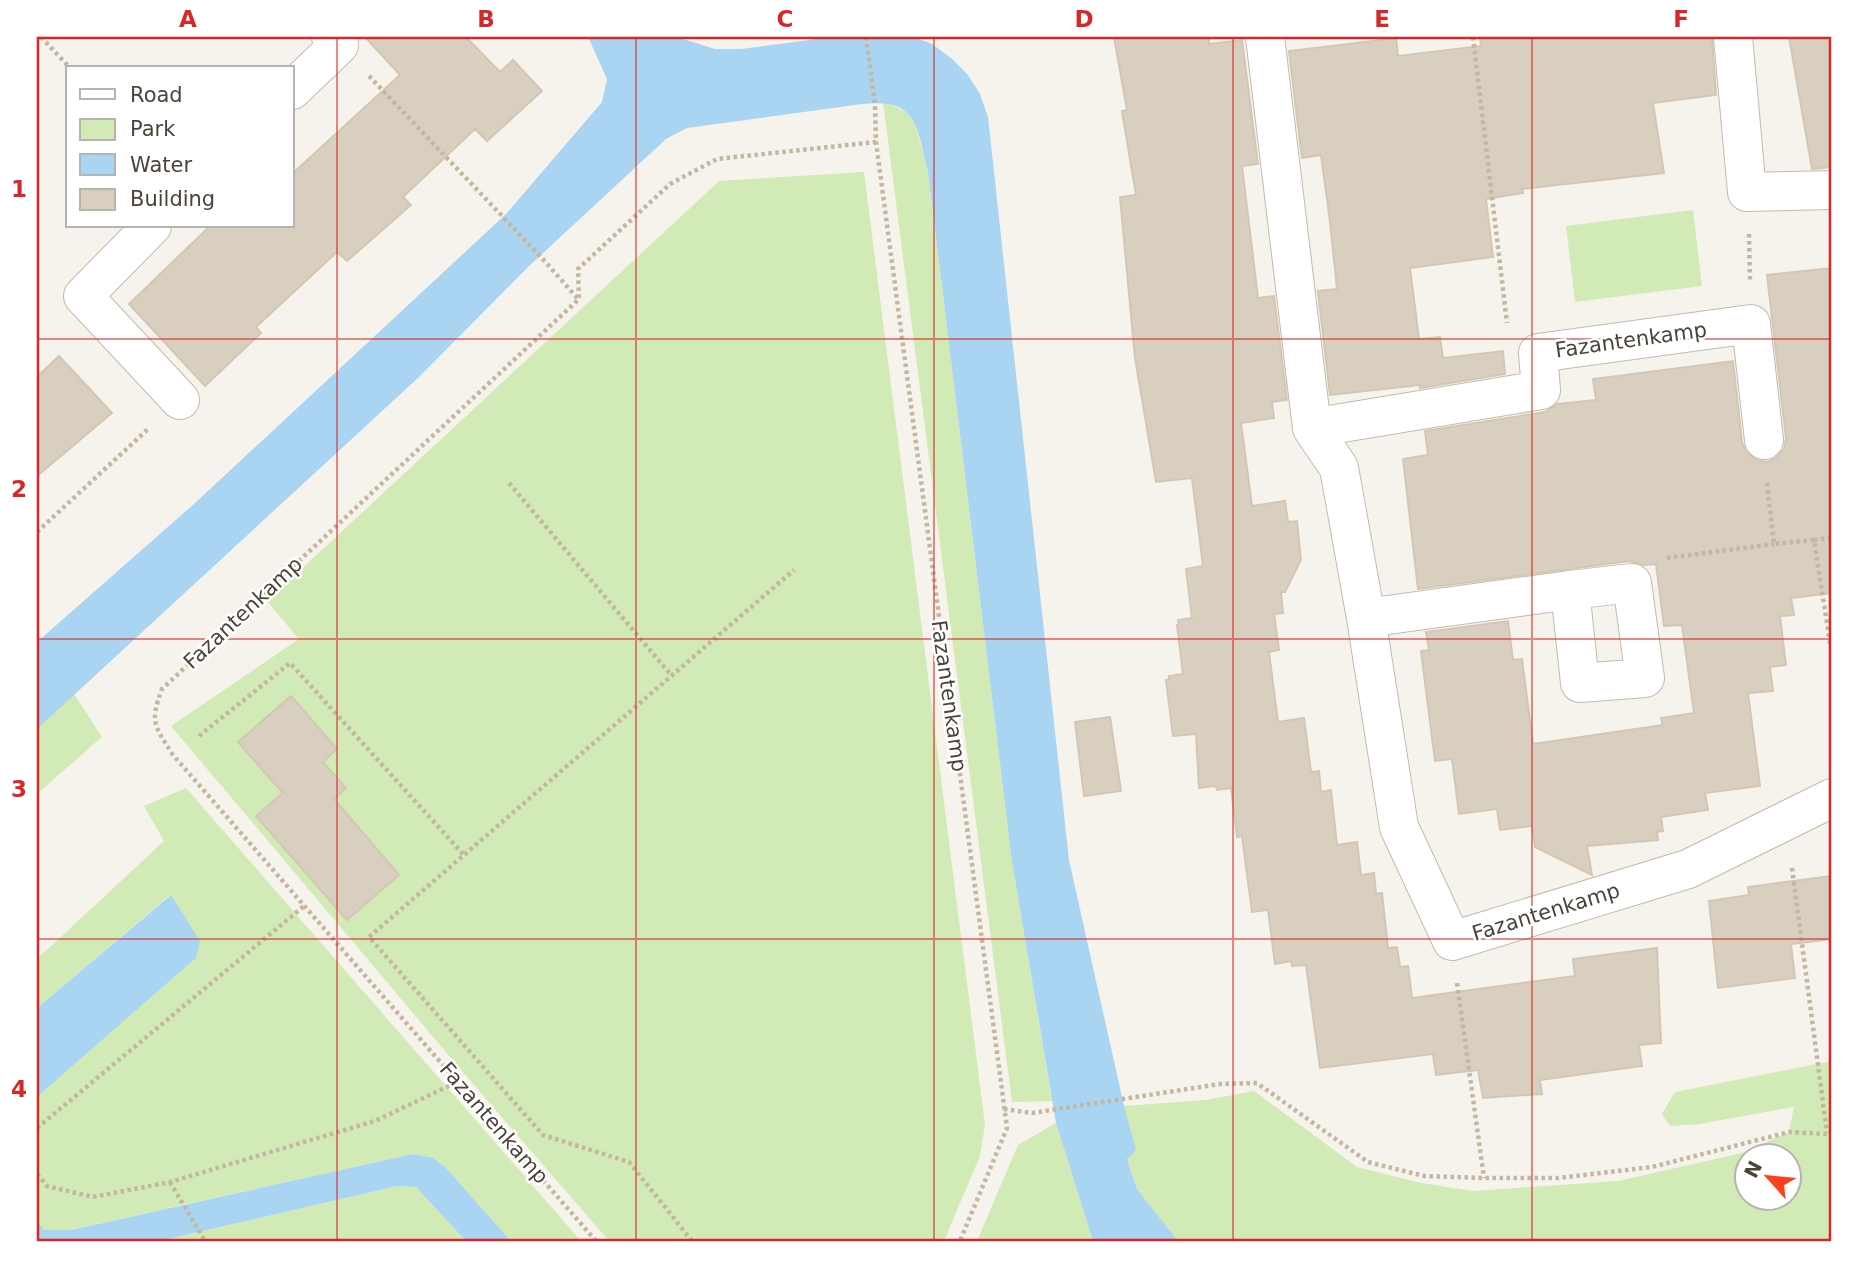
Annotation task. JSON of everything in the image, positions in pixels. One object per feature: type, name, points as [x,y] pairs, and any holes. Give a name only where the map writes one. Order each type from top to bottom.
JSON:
[{"type":"street","name":"Fazantenkamp","points":[[1265,37],[1312,428],[1339,468],[1399,827],[1452,941],[1688,869],[1832,798]]},
{"type":"street","points":[[1733,37],[1747,192],[1832,190]]},
{"type":"street","points":[[294,88],[335,41]]},
{"type":"street","points":[[150,228],[83,296],[180,400]]},
{"type":"street","name":"Fazantenkamp","points":[[1312,428],[1542,390],[1538,353],[1751,324]]},
{"type":"street","points":[[1751,324],[1764,440]]},
{"type":"street","points":[[1366,618],[1570,590],[1632,583],[1645,678],[1580,683],[1570,590]]},
{"type":"path","points":[[41,37],[68,66]]},
{"type":"path","name":"Fazantenkamp","points":[[866,37],[875,105],[876,142],[1007,1128],[960,1241]]},
{"type":"path","points":[[1473,37],[1509,336],[1538,353]]},
{"type":"path","points":[[335,41],[579,299]]},
{"type":"path","points":[[579,299],[578,269],[670,184],[717,159],[876,142]]},
{"type":"path","points":[[1747,192],[1751,324]]},
{"type":"path","name":"Fazantenkamp","points":[[579,299],[162,689],[156,705],[154,723],[173,755],[596,1241]]},
{"type":"path","points":[[37,532],[180,400]]},
{"type":"path","points":[[1764,440],[1774,544]]},
{"type":"path","points":[[509,483],[671,675]]},
{"type":"path","points":[[1632,583],[1652,561],[1832,538]]},
{"type":"path","points":[[1814,540],[1832,655]]},
{"type":"path","points":[[692,1241],[629,1162],[542,1135],[369,937],[794,570]]},
{"type":"path","points":[[200,736],[290,663],[463,854]]},
{"type":"path","points":[[1004,1110],[1032,1112],[1220,1084],[1257,1083],[1368,1162],[1424,1176],[1484,1178],[1558,1178],[1652,1167],[1789,1132],[1830,1135],[1786,822]]},
{"type":"path","points":[[37,1128],[304,906]]},
{"type":"path","points":[[1452,941],[1484,1178]]},
{"type":"path","points":[[37,1174],[47,1186],[93,1197],[170,1182],[375,1121],[457,1082]]},
{"type":"path","points":[[170,1182],[205,1241]]},
{"type":"green space","points":[[883,102],[908,112],[915,123],[928,171],[1012,862],[1052,1101],[1012,1102]]},
{"type":"green space","points":[[864,172],[985,1125],[980,1156],[944,1241],[609,1241],[171,726],[299,639],[267,601],[719,181]]},
{"type":"green space","points":[[1693,210],[1702,286],[1575,302],[1566,226]]},
{"type":"green space","points":[[74,694],[102,737],[37,794],[37,729]]},
{"type":"green space","points":[[186,788],[581,1241],[511,1241],[447,1169],[413,1154],[70,1230],[44,1230],[37,1220],[37,1097],[196,958],[170,895],[37,1008],[37,959],[164,841],[144,806]]},
{"type":"green space","points":[[1832,1061],[1832,1241],[1178,1241],[1137,1189],[1127,1159],[1124,1106],[1206,1100],[1254,1091],[1357,1167],[1421,1183],[1473,1191],[1618,1181],[1732,1155],[1732,1212],[1802,1212],[1802,1142],[1767,1142],[1789,1132],[1794,1107],[1699,1124],[1670,1126],[1662,1114],[1675,1092]]},
{"type":"green space","points":[[1056,1123],[1093,1241],[977,1241],[1018,1145]]},
{"type":"green space","points":[[397,1186],[416,1187],[466,1241],[160,1241]]},
{"type":"water","points":[[588,37],[677,37],[715,49],[741,49],[832,37],[914,37],[932,44],[951,58],[968,75],[980,94],[988,117],[1069,860],[1136,1150],[1127,1159],[1137,1189],[1178,1241],[1093,1241],[1056,1123],[1012,862],[928,171],[912,118],[895,106],[881,103],[862,104],[687,128],[666,139],[528,267],[419,377],[37,729],[37,642],[194,504],[506,214],[602,102],[607,79]]},
{"type":"water","points":[[171,895],[200,941],[196,958],[37,1097],[37,1008]]},
{"type":"water","points":[[413,1154],[433,1158],[447,1169],[511,1241],[466,1241],[416,1187],[397,1186],[160,1241],[37,1241],[37,1220],[44,1230],[71,1230]]},
{"type":"building","points":[[365,37],[466,37],[500,72],[513,60],[542,91],[487,141],[475,129],[403,197],[411,205],[347,261],[337,252],[256,327],[261,333],[205,386],[129,304],[208,228],[294,228],[294,172],[400,75]]},
{"type":"building","points":[[1114,37],[1209,37],[1209,44],[1242,40],[1258,164],[1242,166],[1258,298],[1274,296],[1287,400],[1272,402],[1274,418],[1241,423],[1252,506],[1285,501],[1288,522],[1297,521],[1301,560],[1285,592],[1281,592],[1283,613],[1274,614],[1279,650],[1269,652],[1278,722],[1304,718],[1311,772],[1319,771],[1321,792],[1331,790],[1337,845],[1357,842],[1361,875],[1374,873],[1376,894],[1382,893],[1388,948],[1397,947],[1400,967],[1408,966],[1412,998],[1575,976],[1573,959],[1657,948],[1661,1043],[1639,1045],[1642,1066],[1540,1080],[1542,1094],[1483,1098],[1478,1070],[1436,1075],[1433,1054],[1320,1068],[1306,965],[1292,966],[1291,961],[1275,964],[1268,910],[1252,912],[1242,836],[1237,837],[1231,788],[1199,788],[1196,734],[1173,736],[1166,680],[1169,680],[1169,676],[1183,674],[1177,625],[1178,620],[1192,618],[1186,569],[1203,566],[1192,478],[1156,482],[1135,358],[1120,197],[1136,195],[1122,111],[1127,110]]},
{"type":"building","points":[[1480,37],[1712,37],[1716,95],[1653,103],[1664,173],[1522,189],[1523,193],[1486,199],[1493,257],[1410,268],[1419,339],[1440,337],[1443,358],[1503,351],[1505,374],[1420,388],[1420,385],[1330,395],[1318,291],[1337,289],[1330,221],[1321,155],[1302,158],[1289,51],[1396,38],[1398,56],[1481,46]]},
{"type":"building","points":[[1789,37],[1832,37],[1832,167],[1812,169]]},
{"type":"building","points":[[1832,268],[1832,593],[1791,598],[1794,615],[1780,616],[1786,665],[1770,667],[1773,691],[1748,693],[1760,786],[1705,793],[1708,810],[1661,817],[1663,831],[1657,832],[1658,840],[1587,846],[1592,875],[1535,847],[1532,826],[1500,830],[1497,809],[1459,814],[1452,759],[1435,761],[1421,651],[1429,650],[1426,632],[1508,621],[1513,660],[1522,659],[1533,744],[1663,725],[1661,718],[1694,713],[1682,625],[1664,626],[1656,564],[1644,565],[1630,561],[1418,589],[1403,459],[1428,455],[1425,431],[1545,412],[1557,404],[1596,400],[1593,379],[1733,361],[1742,442],[1746,452],[1756,460],[1767,462],[1776,458],[1784,449],[1786,438],[1767,275]]},
{"type":"building","points":[[59,356],[112,413],[37,476],[37,377]]},
{"type":"building","points":[[291,696],[337,749],[323,762],[346,788],[334,799],[399,875],[347,920],[256,816],[283,793],[238,742]]},
{"type":"building","points":[[1110,717],[1121,791],[1084,796],[1075,722]]},
{"type":"building","points":[[1832,876],[1832,939],[1791,944],[1795,978],[1718,988],[1709,901],[1749,895],[1748,887]]}]
